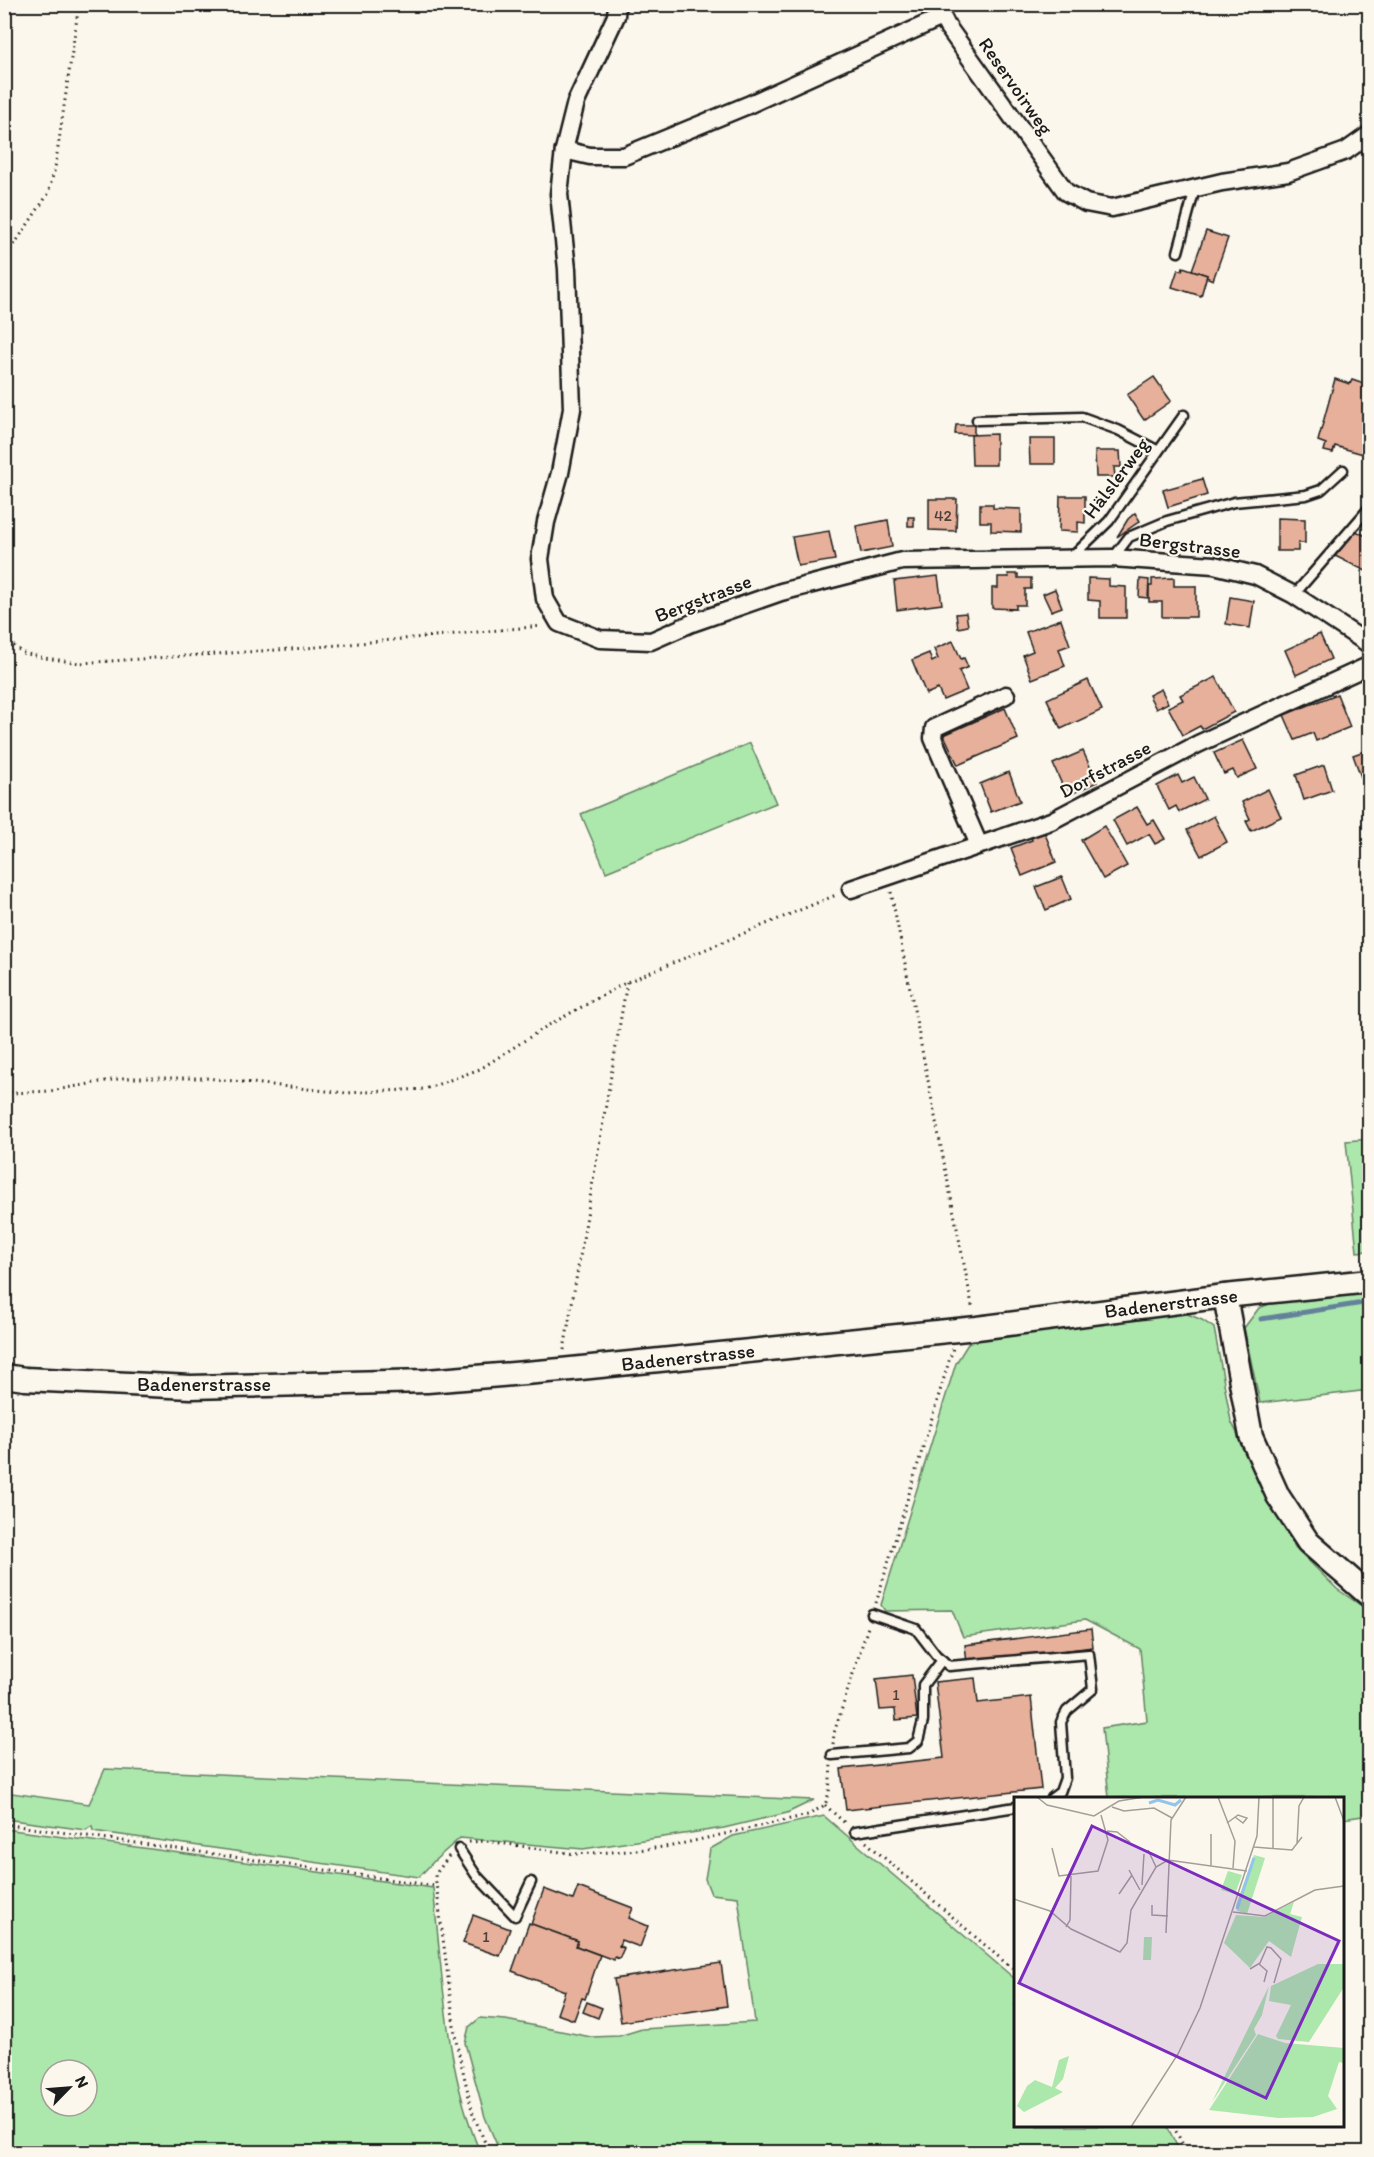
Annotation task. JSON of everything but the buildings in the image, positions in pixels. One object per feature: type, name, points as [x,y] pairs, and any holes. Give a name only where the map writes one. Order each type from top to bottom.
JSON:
[{"type":"street","points":[[559,623],[545,599],[540,559],[546,522],[560,473],[572,409],[567,268],[559,194],[564,150],[576,102],[616,16],[617,4]]},
{"type":"street","name":"Reservoirweg","points":[[564,150],[591,156],[624,156],[748,105],[939,11],[1065,192],[1086,203],[1112,207],[1222,182],[1288,172],[1346,151],[1370,134]]},
{"type":"street","name":"Bergstrasse","points":[[559,623],[600,639],[651,641],[692,623],[781,592],[902,561],[1112,558],[1214,565],[1256,575],[1294,595],[1370,645]]},
{"type":"street","name":"Dorfstrasse","points":[[851,889],[1051,820],[1198,744],[1370,665]]},
{"type":"street","points":[[980,845],[933,738],[934,728],[1006,695]]},
{"type":"street","name":"Badenerstrasse","points":[[4,1376],[191,1387],[427,1381],[561,1370],[968,1329],[1225,1296],[1370,1281]]},
{"type":"street","points":[[1225,1296],[1251,1436],[1278,1496],[1308,1542],[1370,1596]]},
{"type":"lane","points":[[1178,252],[1195,189]]},
{"type":"lane","name":"Hälslerweg","points":[[1070,559],[1109,520],[1184,414]]},
{"type":"lane","points":[[977,420],[1082,417],[1118,430],[1157,450]]},
{"type":"lane","points":[[1112,558],[1129,537],[1167,521],[1234,502],[1306,495],[1321,490],[1343,470]]},
{"type":"lane","points":[[1294,595],[1370,507]]},
{"type":"lane","points":[[872,1614],[916,1629],[949,1666],[1089,1654],[1093,1689],[1067,1711],[1061,1722],[1065,1778],[1060,1792],[1053,1797]]},
{"type":"lane","points":[[832,1755],[909,1748],[918,1741],[923,1721],[923,1685],[942,1660]]},
{"type":"lane","points":[[855,1832],[1014,1807]]},
{"type":"lane","points":[[459,1849],[476,1875],[515,1916],[531,1881]]},
{"type":"path","points":[[4,260],[48,194],[55,168],[79,4]]},
{"type":"path","points":[[4,638],[23,652],[80,663],[306,648],[531,628],[559,623]]},
{"type":"path","points":[[489,2152],[473,2114],[456,2040],[435,1875],[447,1858],[471,1841],[486,1841],[574,1854],[672,1846],[808,1815],[825,1805],[829,1793],[834,1733],[968,1329],[888,876]]},
{"type":"path","points":[[4,1090],[12,1093],[50,1091],[123,1078],[206,1078],[345,1093],[425,1089],[480,1069],[547,1026],[627,982],[851,889]]},
{"type":"path","points":[[561,1370],[627,982]]},
{"type":"path","points":[[825,1805],[905,1878],[1014,1970]]},
{"type":"path","points":[[4,1824],[436,1886]]},
{"type":"path","points":[[1174,2127],[1187,2152]]},
{"type":"green space","points":[[750,743],[776,803],[606,872],[581,814]]},
{"type":"green space","points":[[1369,1139],[1369,1251],[1357,1252],[1346,1141]]},
{"type":"green space","points":[[1369,1290],[1369,1390],[1260,1403],[1244,1328],[1259,1308],[1283,1299]]},
{"type":"green space","points":[[1185,1313],[1214,1328],[1231,1421],[1294,1546],[1337,1589],[1369,1611],[1369,1815],[1344,1819],[1344,1797],[1109,1797],[1102,1728],[1147,1721],[1140,1649],[1085,1620],[963,1637],[952,1610],[885,1611],[881,1605],[956,1363],[971,1339]]},
{"type":"green space","points":[[105,1769],[814,1800],[787,1813],[724,1828],[583,1849],[460,1838],[419,1877],[93,1831],[92,1826],[86,1830],[5,1819],[5,1792],[89,1804]]},
{"type":"green space","points":[[824,1816],[1014,1978],[1014,2127],[1168,2127],[1180,2152],[500,2152],[485,2117],[465,2043],[469,2027],[480,2018],[506,2020],[591,2037],[619,2036],[642,2029],[755,2022],[738,1897],[711,1894],[705,1879],[710,1849],[733,1836]]},
{"type":"green space","points":[[5,1829],[433,1888],[452,2055],[468,2120],[480,2152],[5,2152]]},
{"type":"waterway","points":[[1261,1319],[1370,1302]]}]
